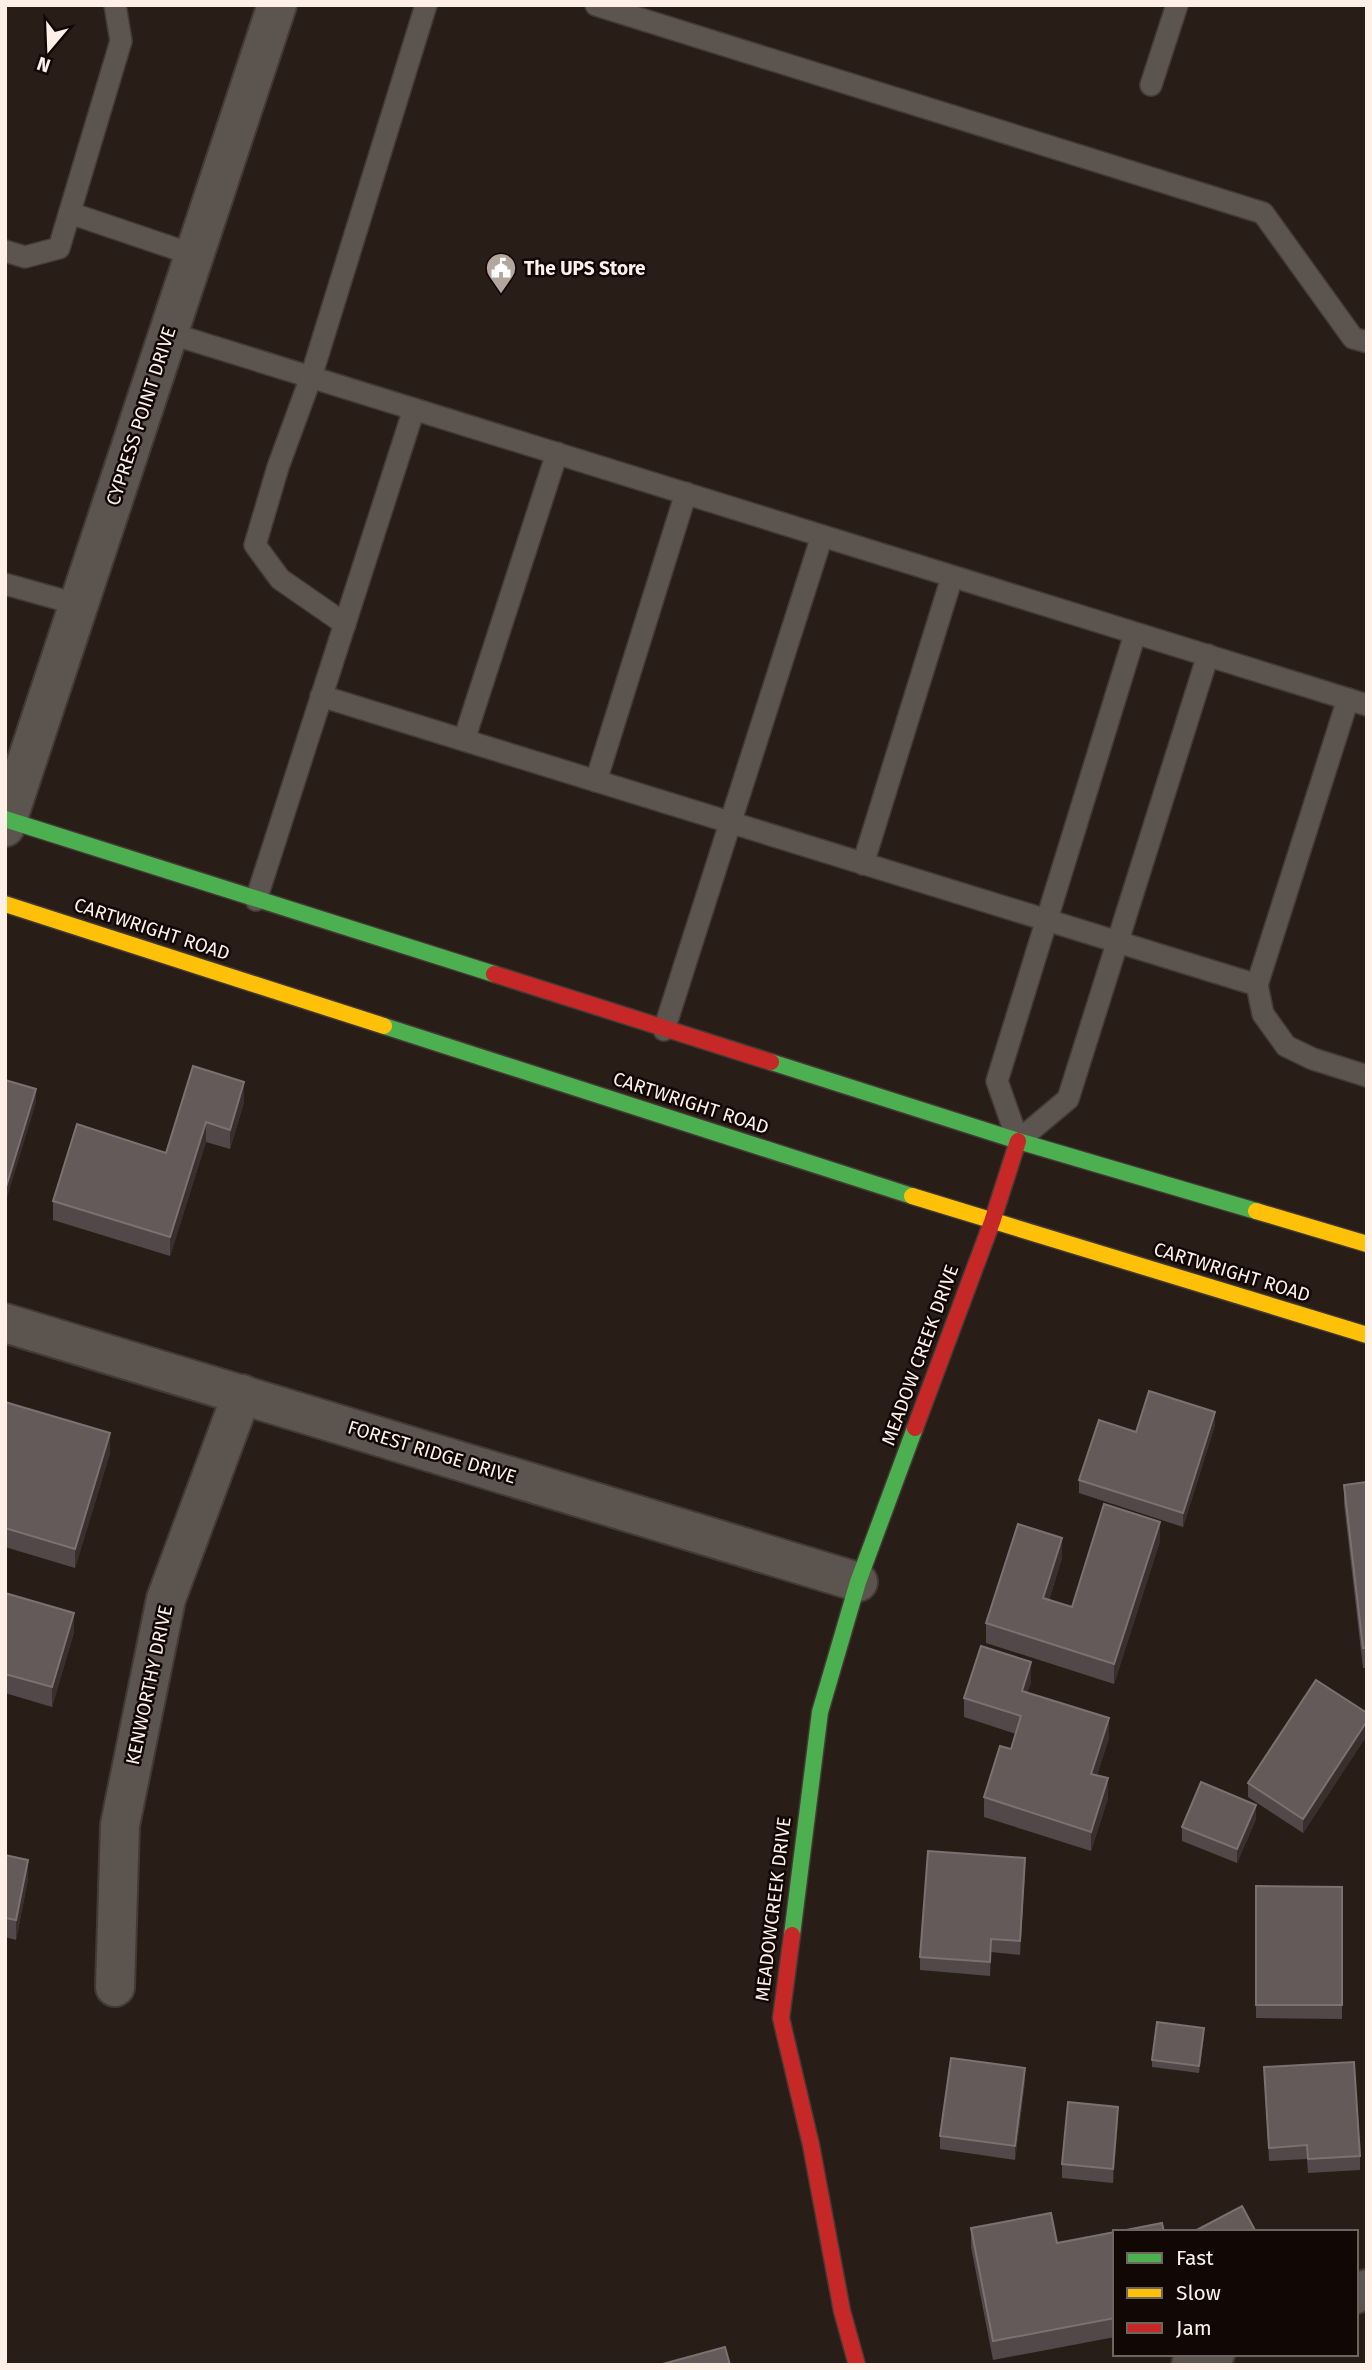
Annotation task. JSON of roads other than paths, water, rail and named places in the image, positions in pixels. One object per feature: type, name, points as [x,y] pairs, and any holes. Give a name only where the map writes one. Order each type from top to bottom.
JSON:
[{"type":"main road","points":[[6,822],[1018,1141],[1367,1244]]},
{"type":"main road","name":"CARTWRIGHT ROAD","points":[[5,904],[992,1222],[1367,1335]]},
{"type":"main road","name":"MEADOW CREEK DRIVE","points":[[858,1582],[992,1222],[1018,1141]]},
{"type":"main road","name":"MEADOWCREEK DRIVE","points":[[857,2365],[842,2311],[811,2146],[780,2018],[820,1712],[858,1582]]},
{"type":"street","name":"CYPRESS POINT DRIVE","points":[[6,822],[277,5]]},
{"type":"street","name":"FOREST RIDGE DRIVE","points":[[5,1323],[858,1582]]},
{"type":"street","name":"KENWORTHY DRIVE","points":[[115,1987],[120,1825],[166,1599],[242,1394]]},
{"type":"street","points":[[1191,2365],[1211,2356]]},
{"type":"lane","points":[[5,251],[25,257],[59,248],[121,41],[115,5]]},
{"type":"lane","points":[[345,624],[280,579],[255,545],[278,467],[311,377],[426,5]]},
{"type":"lane","points":[[596,5],[1263,213],[1353,338],[1367,342]]},
{"type":"lane","points":[[1151,85],[1177,5]]},
{"type":"lane","points":[[70,213],[194,255]]},
{"type":"lane","points":[[169,333],[1357,702],[1257,985],[1263,1014],[1286,1046],[1313,1059],[1367,1076]]},
{"type":"lane","points":[[256,900],[414,409]]},
{"type":"lane","points":[[464,740],[557,453]]},
{"type":"lane","points":[[596,781],[686,493]]},
{"type":"lane","points":[[664,1030],[822,536]]},
{"type":"lane","points":[[863,864],[952,576]]},
{"type":"lane","points":[[5,584],[80,605]]},
{"type":"lane","points":[[1135,634],[997,1081],[1018,1141],[1068,1099],[1208,655]]},
{"type":"lane","points":[[321,696],[1257,985]]},
{"type":"place","name":"The UPS Store","points":[[501,295]]}]
